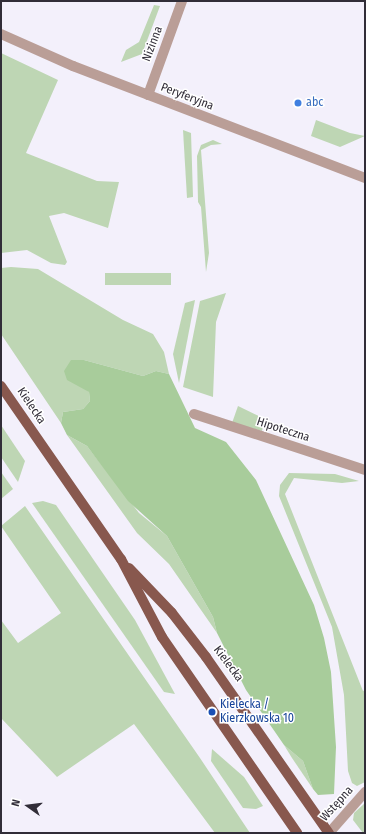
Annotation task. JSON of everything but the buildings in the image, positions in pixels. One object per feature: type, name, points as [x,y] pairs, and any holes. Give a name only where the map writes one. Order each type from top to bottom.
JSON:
[{"type":"main road","name":"Kielecka","points":[[1,386],[121,559],[162,637],[297,833]]},
{"type":"main road","name":"Kielecka","points":[[121,559],[177,618],[240,703],[329,833]]},
{"type":"street","name":"Nizinna","points":[[148,95],[182,1]]},
{"type":"street","name":"Peryferyjna","points":[[1,34],[148,95],[365,178]]},
{"type":"street","name":"Hipoteczna","points":[[194,414],[365,470]]},
{"type":"street","name":"Wstępna","points":[[329,833],[365,792]]},
{"type":"green space","points":[[154,5],[160,6],[142,54],[121,62],[126,50],[139,42]]},
{"type":"green space","points":[[1,53],[58,80],[26,153],[97,181],[119,182],[108,228],[64,213],[49,216],[67,262],[65,265],[51,263],[27,250],[1,253]]},
{"type":"green space","points":[[316,120],[350,133],[365,136],[340,147],[311,136]]},
{"type":"green space","points":[[183,130],[191,133],[193,197],[187,198]]},
{"type":"green space","points":[[213,140],[222,144],[211,145],[201,150],[209,253],[206,272],[201,207],[198,202],[197,156],[201,145]]},
{"type":"green space","points":[[11,267],[38,269],[123,320],[153,334],[164,352],[169,374],[156,371],[143,376],[84,360],[71,360],[89,392],[90,401],[83,409],[63,412],[61,423],[1,334],[1,268]]},
{"type":"green space","points":[[105,273],[171,273],[171,285],[105,285]]},
{"type":"green space","points":[[226,293],[216,322],[213,397],[183,387],[200,301]]},
{"type":"green space","points":[[195,300],[179,383],[173,354],[185,303]]},
{"type":"green space","points":[[71,360],[84,360],[143,376],[156,371],[169,374],[195,428],[226,442],[256,480],[314,605],[324,638],[331,672],[336,747],[334,794],[318,795],[313,789],[303,761],[284,745],[246,690],[217,633],[213,617],[167,536],[128,501],[87,446],[67,435],[61,423],[63,412],[83,409],[90,401],[89,392],[67,380],[64,371]]},
{"type":"green space","points":[[238,406],[265,419],[262,431],[232,423]]},
{"type":"green space","points":[[1,425],[25,461],[18,482],[1,457]]},
{"type":"green space","points":[[67,435],[87,446],[139,513],[167,536],[213,617],[217,633],[169,564],[137,533]]},
{"type":"green space","points":[[1,472],[13,489],[1,499]]},
{"type":"green space","points":[[289,473],[335,474],[359,481],[342,483],[294,478],[285,494],[363,691],[365,690],[365,782],[357,786],[352,783],[348,771],[344,695],[332,627],[279,496],[280,485]]},
{"type":"green space","points":[[43,501],[56,505],[135,620],[175,694],[164,692],[32,503]]},
{"type":"green space","points":[[25,506],[200,758],[250,833],[215,833],[134,724],[57,777],[1,718],[1,620],[18,643],[61,613],[1,526]]},
{"type":"green space","points":[[284,745],[303,761],[313,789],[292,758]]},
{"type":"green space","points":[[212,749],[244,777],[263,806],[256,809],[243,808],[211,761]]},
{"type":"green space","points":[[365,803],[365,833],[363,833],[353,820],[354,813]]},
{"type":"place","name":"abc","points":[[298,103]]},
{"type":"place","name":"Kielecka / Kierzkowska 10","points":[[212,712]]}]
